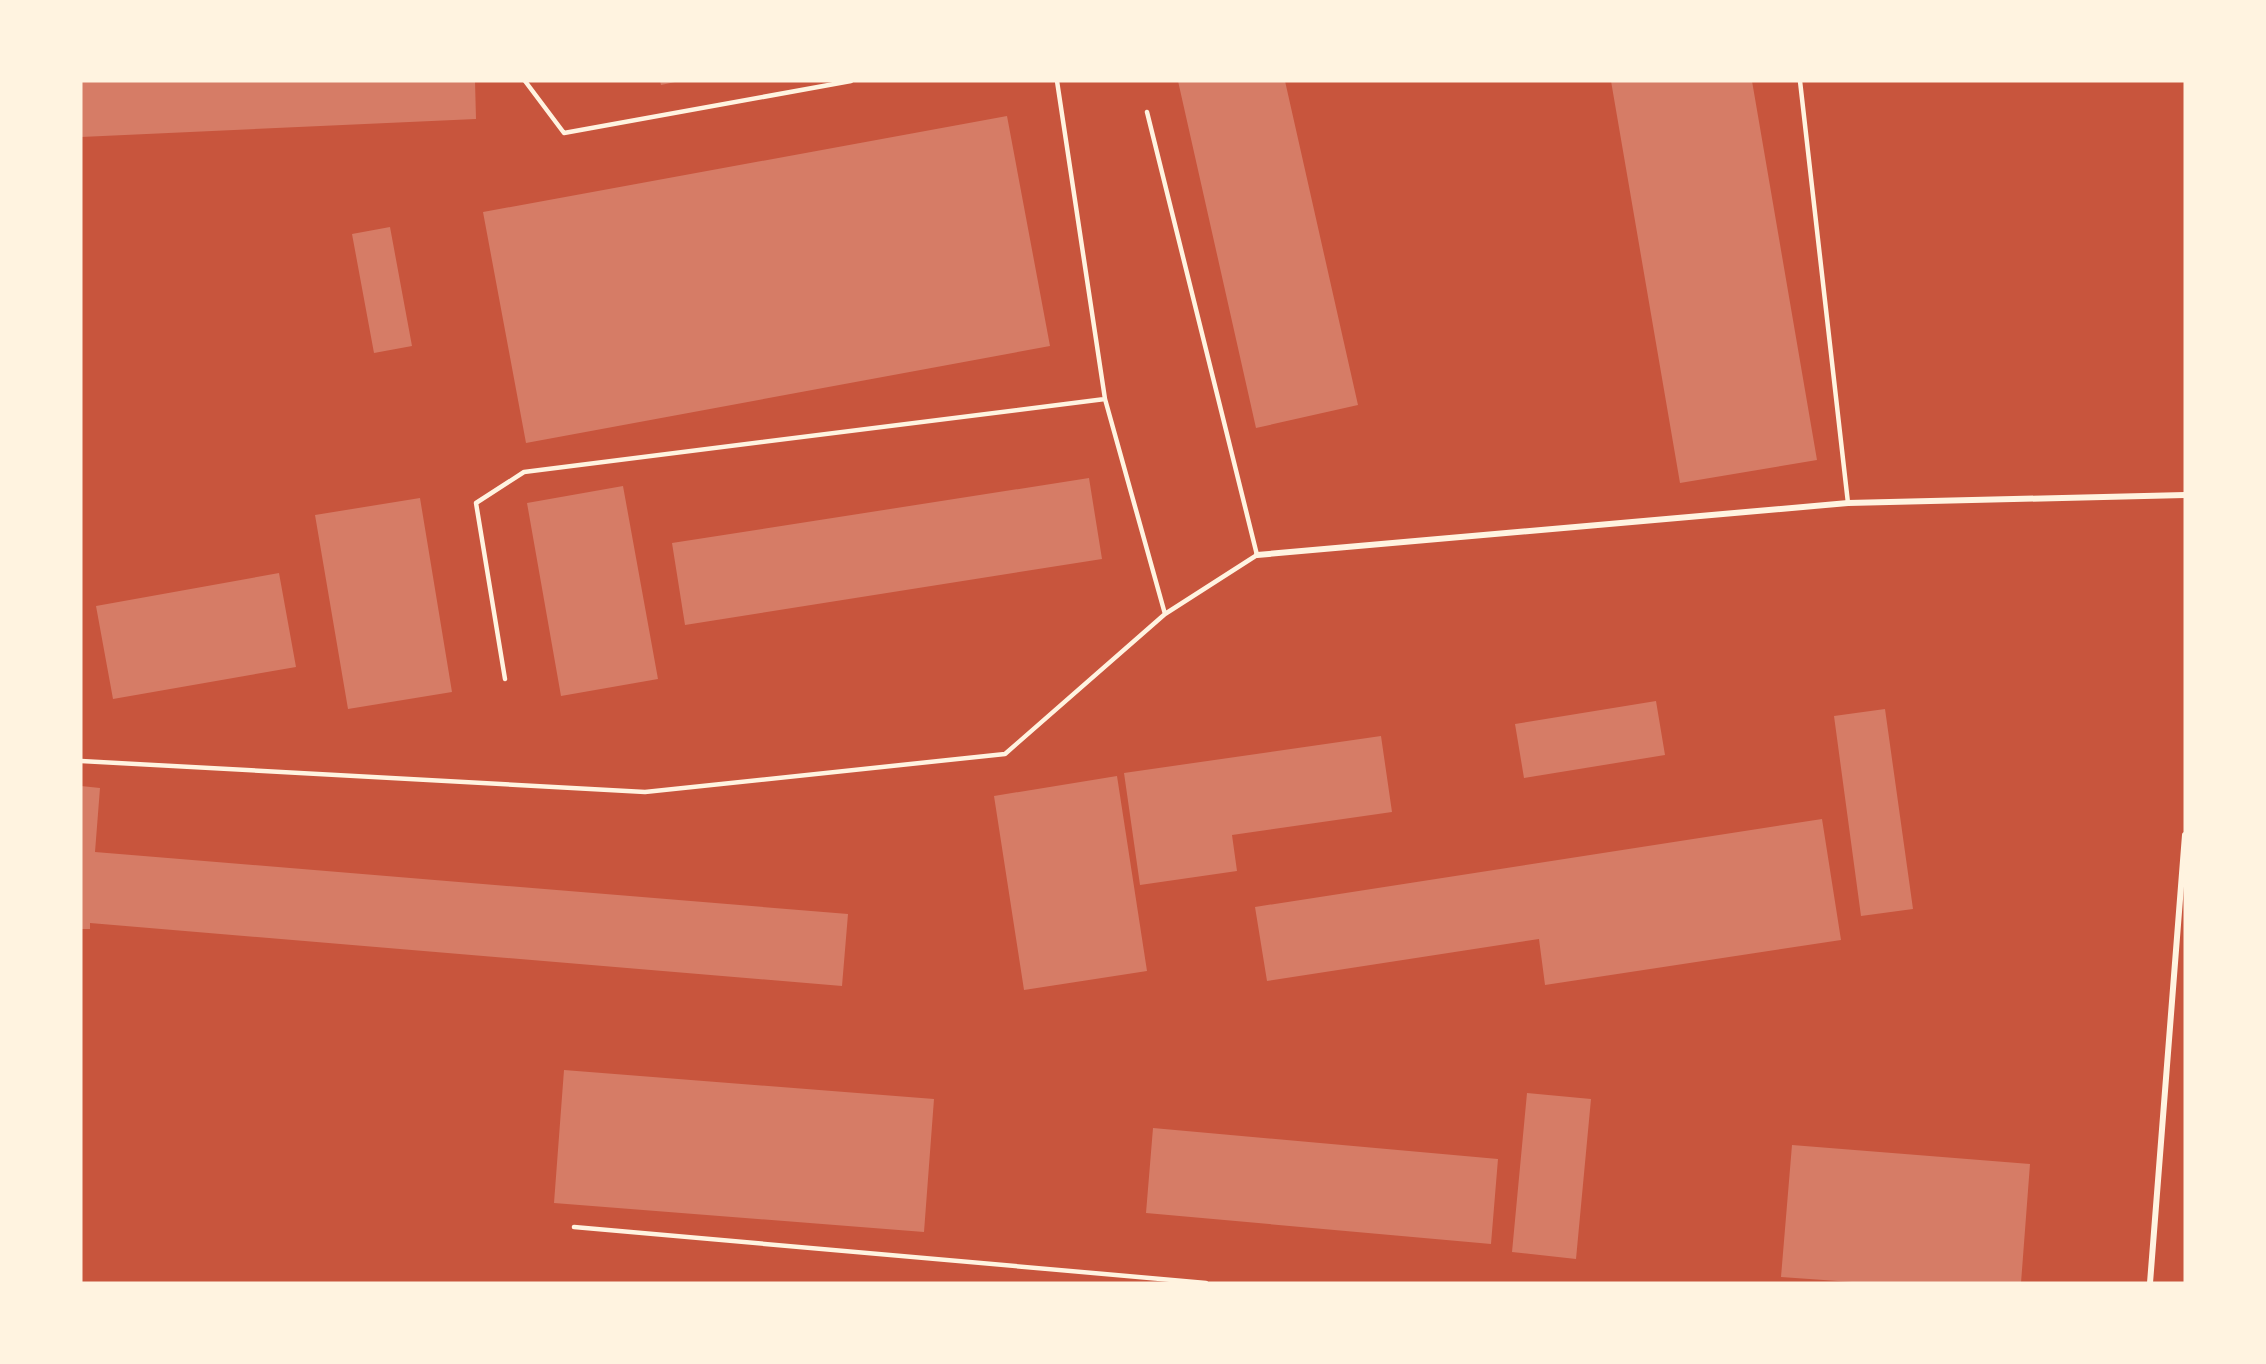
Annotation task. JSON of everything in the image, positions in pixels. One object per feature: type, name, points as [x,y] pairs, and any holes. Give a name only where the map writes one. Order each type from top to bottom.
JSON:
[{"type":"street","points":[[1257,555],[1848,504],[2185,495]]},
{"type":"street","points":[[2150,1283],[2185,835]]},
{"type":"lane","points":[[525,81],[564,133],[851,81]]},
{"type":"lane","points":[[1057,81],[1105,399],[1165,614]]},
{"type":"lane","points":[[1800,81],[1848,504]]},
{"type":"lane","points":[[81,761],[645,792],[1005,754],[1165,614],[1257,555],[1147,112]]},
{"type":"lane","points":[[505,679],[476,503],[524,472],[1105,399]]},
{"type":"lane","points":[[574,1227],[1206,1283]]},
{"type":"building","points":[[81,81],[475,81],[476,119],[81,137]]},
{"type":"building","points":[[660,81],[675,81],[675,82],[661,85]]},
{"type":"building","points":[[1178,81],[1285,81],[1358,405],[1256,428]]},
{"type":"building","points":[[1611,81],[1752,81],[1817,460],[1680,483]]},
{"type":"building","points":[[1007,116],[1050,346],[526,443],[483,212]]},
{"type":"building","points":[[390,227],[412,346],[374,353],[352,234]]},
{"type":"building","points":[[1089,478],[1102,559],[685,625],[672,543]]},
{"type":"building","points":[[623,486],[658,679],[561,696],[527,503]]},
{"type":"building","points":[[420,498],[452,692],[348,709],[315,515]]},
{"type":"building","points":[[279,573],[296,667],[113,699],[96,606]]},
{"type":"building","points":[[1656,701],[1665,755],[1524,778],[1515,724]]},
{"type":"building","points":[[1885,709],[1913,909],[1861,916],[1834,716]]},
{"type":"building","points":[[1381,736],[1392,812],[1232,835],[1237,871],[1140,885],[1124,773]]},
{"type":"building","points":[[1117,776],[1147,971],[1024,990],[994,796]]},
{"type":"building","points":[[81,786],[100,788],[95,852],[848,914],[842,986],[90,923],[90,929],[81,929]]},
{"type":"building","points":[[1822,819],[1841,940],[1545,985],[1539,939],[1267,981],[1255,907]]},
{"type":"building","points":[[564,1070],[934,1099],[924,1232],[554,1203]]},
{"type":"building","points":[[1527,1093],[1591,1099],[1576,1259],[1512,1252]]},
{"type":"building","points":[[1153,1128],[1498,1159],[1491,1244],[1146,1213]]},
{"type":"building","points":[[1792,1145],[2030,1164],[2021,1283],[1866,1283],[1781,1277]]}]
